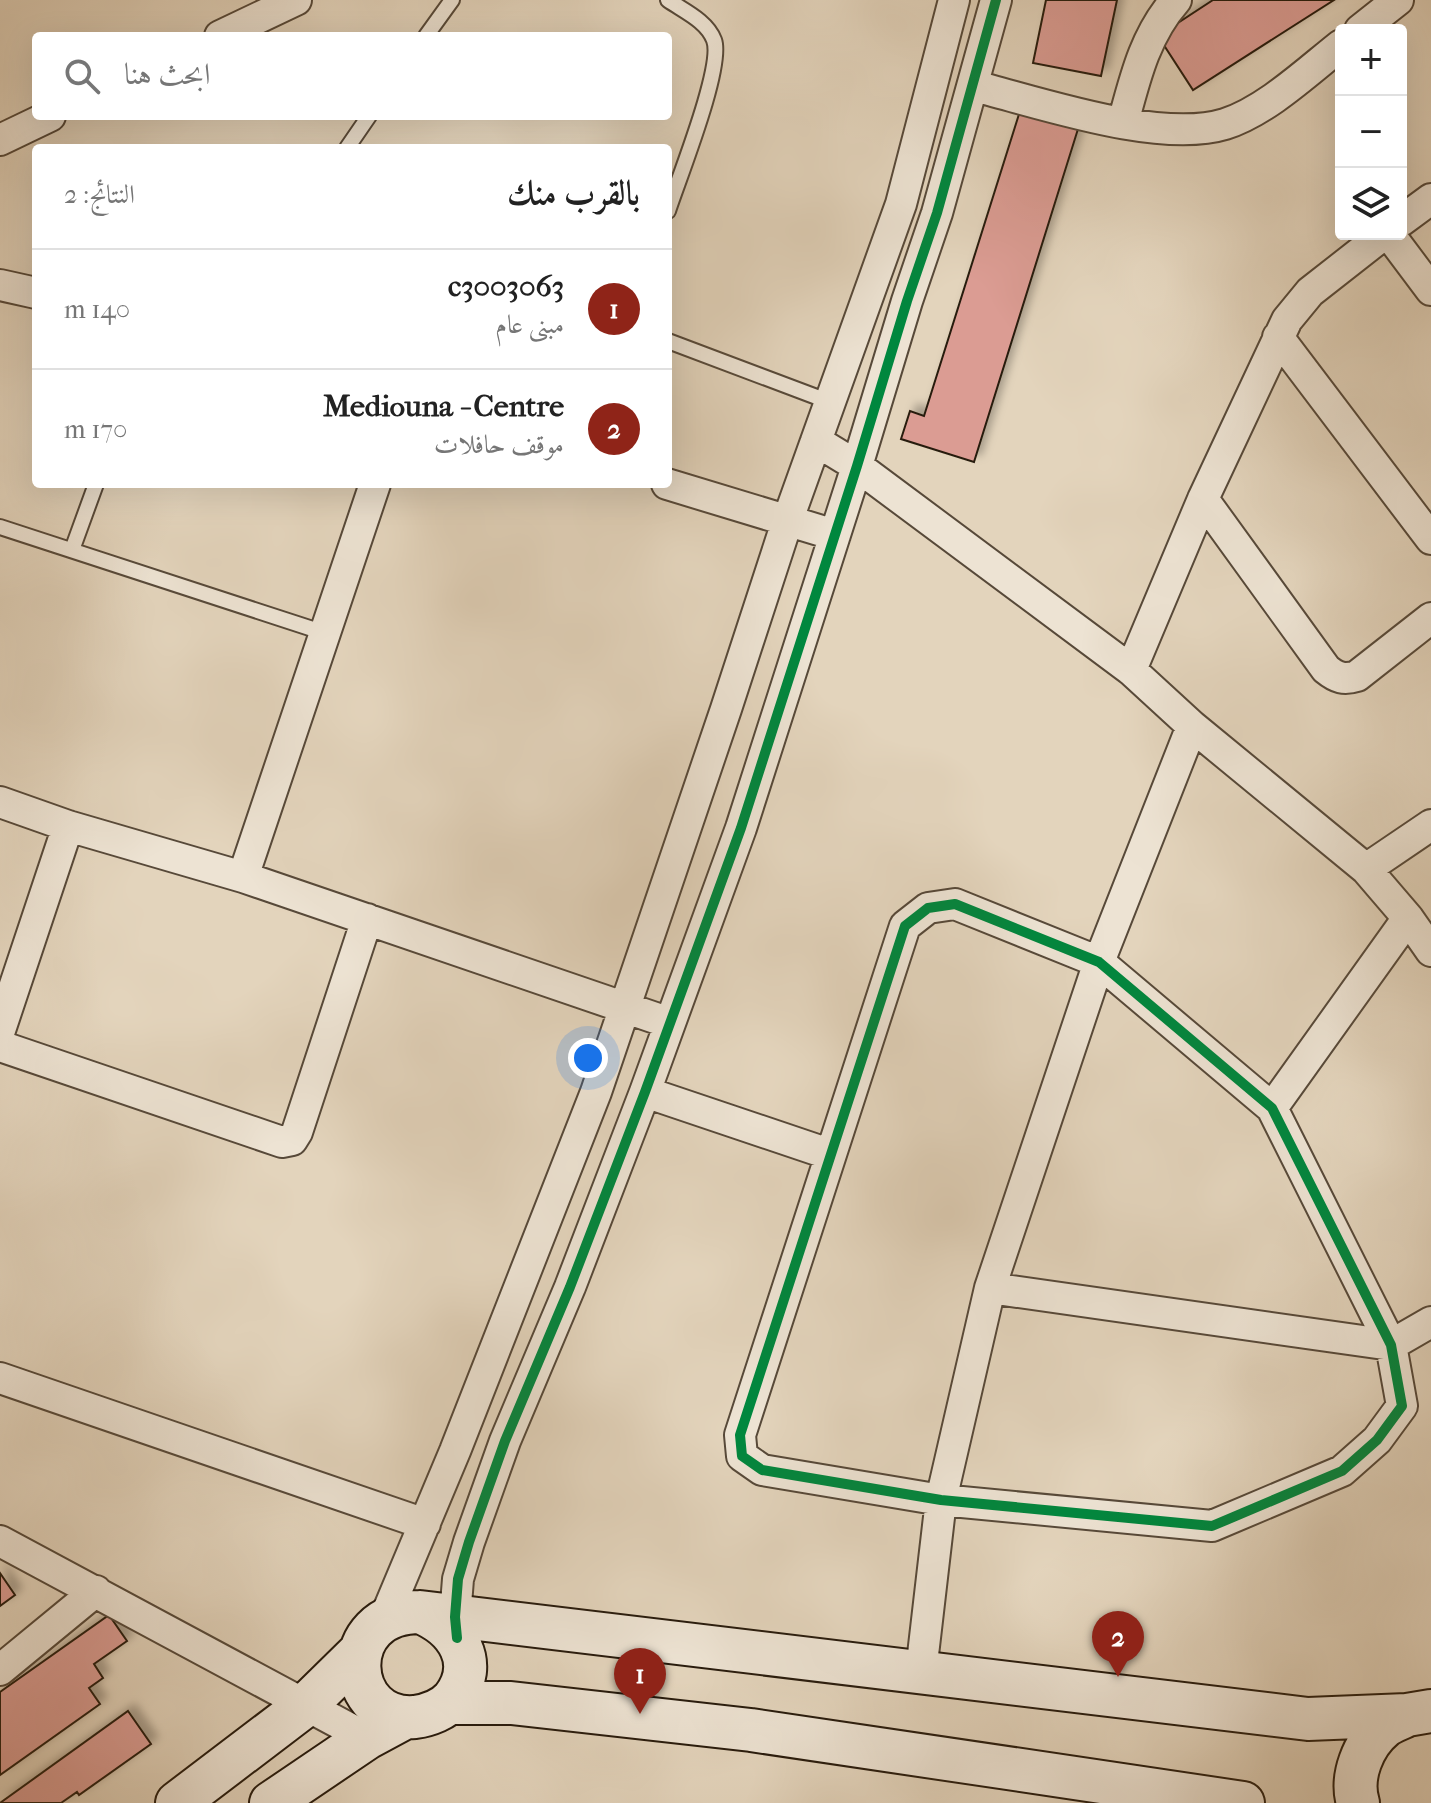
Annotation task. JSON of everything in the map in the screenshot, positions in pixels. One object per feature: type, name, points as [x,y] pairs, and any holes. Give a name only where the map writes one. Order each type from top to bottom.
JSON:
[{"type":"main road","points":[[415,1628],[462,1652],[464,1669],[462,1687],[449,1703],[424,1716],[406,1717],[389,1713],[374,1702],[364,1688],[359,1671],[415,1628]]},
{"type":"main road","points":[[177,1803],[306,1705],[415,1628],[921,1672],[1308,1719],[1419,1713]]},
{"type":"main road","points":[[449,1703],[511,1703],[751,1730],[1243,1803]]},
{"type":"main road","points":[[1358,1803],[1357,1770],[1367,1746],[1384,1727],[1419,1713]]},
{"type":"main road","points":[[271,1803],[367,1738],[406,1717]]},
{"type":"street","points":[[228,32],[296,0]]},
{"type":"street","points":[[415,1628],[425,1524],[596,1092],[787,522],[901,204],[954,0]]},
{"type":"street","points":[[415,1628],[458,1579],[488,1486],[570,1287],[645,1092],[741,828],[937,213],[996,0]]},
{"type":"street","points":[[1123,123],[1146,45],[1176,0]]},
{"type":"street","points":[[1368,24],[1398,0]]},
{"type":"street","points":[[974,86],[1123,123],[1198,130],[1228,123],[1264,103],[1335,50]]},
{"type":"street","points":[[0,140],[42,120]]},
{"type":"street","points":[[1407,217],[1431,199]]},
{"type":"street","points":[[1131,670],[1203,499],[1278,337],[1297,305],[1310,292],[1379,240]]},
{"type":"street","points":[[1392,240],[1431,290]]},
{"type":"street","points":[[0,285],[32,292]]},
{"type":"street","points":[[1278,337],[1431,539]]},
{"type":"street","points":[[816,441],[857,466],[1131,670],[1192,726],[1366,869],[1408,918],[1431,951]]},
{"type":"street","points":[[672,486],[835,535]]},
{"type":"street","points":[[243,877],[374,488]]},
{"type":"street","points":[[1203,499],[1326,669],[1335,676],[1346,680],[1357,676],[1431,618]]},
{"type":"street","points":[[921,1672],[941,1500],[990,1288],[1099,962],[1192,726]]},
{"type":"street","points":[[0,802],[68,826],[243,877],[670,1023]]},
{"type":"street","points":[[691,810],[741,828]]},
{"type":"street","points":[[1366,869],[1431,825]]},
{"type":"street","points":[[0,1030],[68,826]]},
{"type":"street","points":[[955,904],[1099,962],[1272,1108],[1391,1345],[1402,1406],[1377,1440],[1342,1471],[1212,1526],[941,1500],[762,1470],[742,1456],[740,1435],[905,926],[928,908],[955,904]]},
{"type":"street","points":[[1272,1108],[1408,918]]},
{"type":"street","points":[[0,1046],[282,1142],[292,1140],[367,919]]},
{"type":"street","points":[[645,1092],[829,1154]]},
{"type":"street","points":[[990,1288],[1391,1345],[1431,1322]]},
{"type":"street","points":[[0,1378],[425,1524]]},
{"type":"street","points":[[0,1541],[367,1738]]},
{"type":"street","points":[[0,1670],[96,1591]]},
{"type":"lane","points":[[429,32],[452,0]]},
{"type":"lane","points":[[668,0],[710,31],[717,52],[713,76],[672,199]]},
{"type":"lane","points":[[350,144],[366,120]]},
{"type":"lane","points":[[672,343],[830,402]]},
{"type":"lane","points":[[72,550],[95,488]]},
{"type":"lane","points":[[0,527],[325,633]]},
{"type":"building","points":[[1046,0],[1117,0],[1101,76],[1033,63]]},
{"type":"building","points":[[1213,0],[1334,0],[1193,90],[1158,36]]},
{"type":"building","points":[[1020,111],[1078,129],[974,462],[901,439],[910,411],[924,416]]},
{"type":"building","points":[[0,1573],[15,1595],[0,1606]]},
{"type":"building","points":[[109,1615],[127,1641],[94,1664],[103,1678],[89,1688],[100,1704],[0,1775],[0,1692]]},
{"type":"building","points":[[128,1711],[151,1744],[79,1795],[77,1792],[61,1803],[0,1803]]},
{"type":"cycle path","points":[[457,1638],[458,1579],[469,1542],[505,1441],[570,1287],[645,1092],[741,828],[937,213],[996,0]]},
{"type":"cycle path","points":[[955,904],[1099,962],[1272,1108],[1391,1345],[1402,1406],[1377,1440],[1342,1471],[1212,1526],[941,1500],[762,1470],[742,1456],[740,1435],[905,926],[928,908],[955,904]]},
{"type":"place","name":"Mediouna - Centre","points":[[1118,1677]]},
{"type":"place","name":"c3003063","points":[[640,1714]]}]
